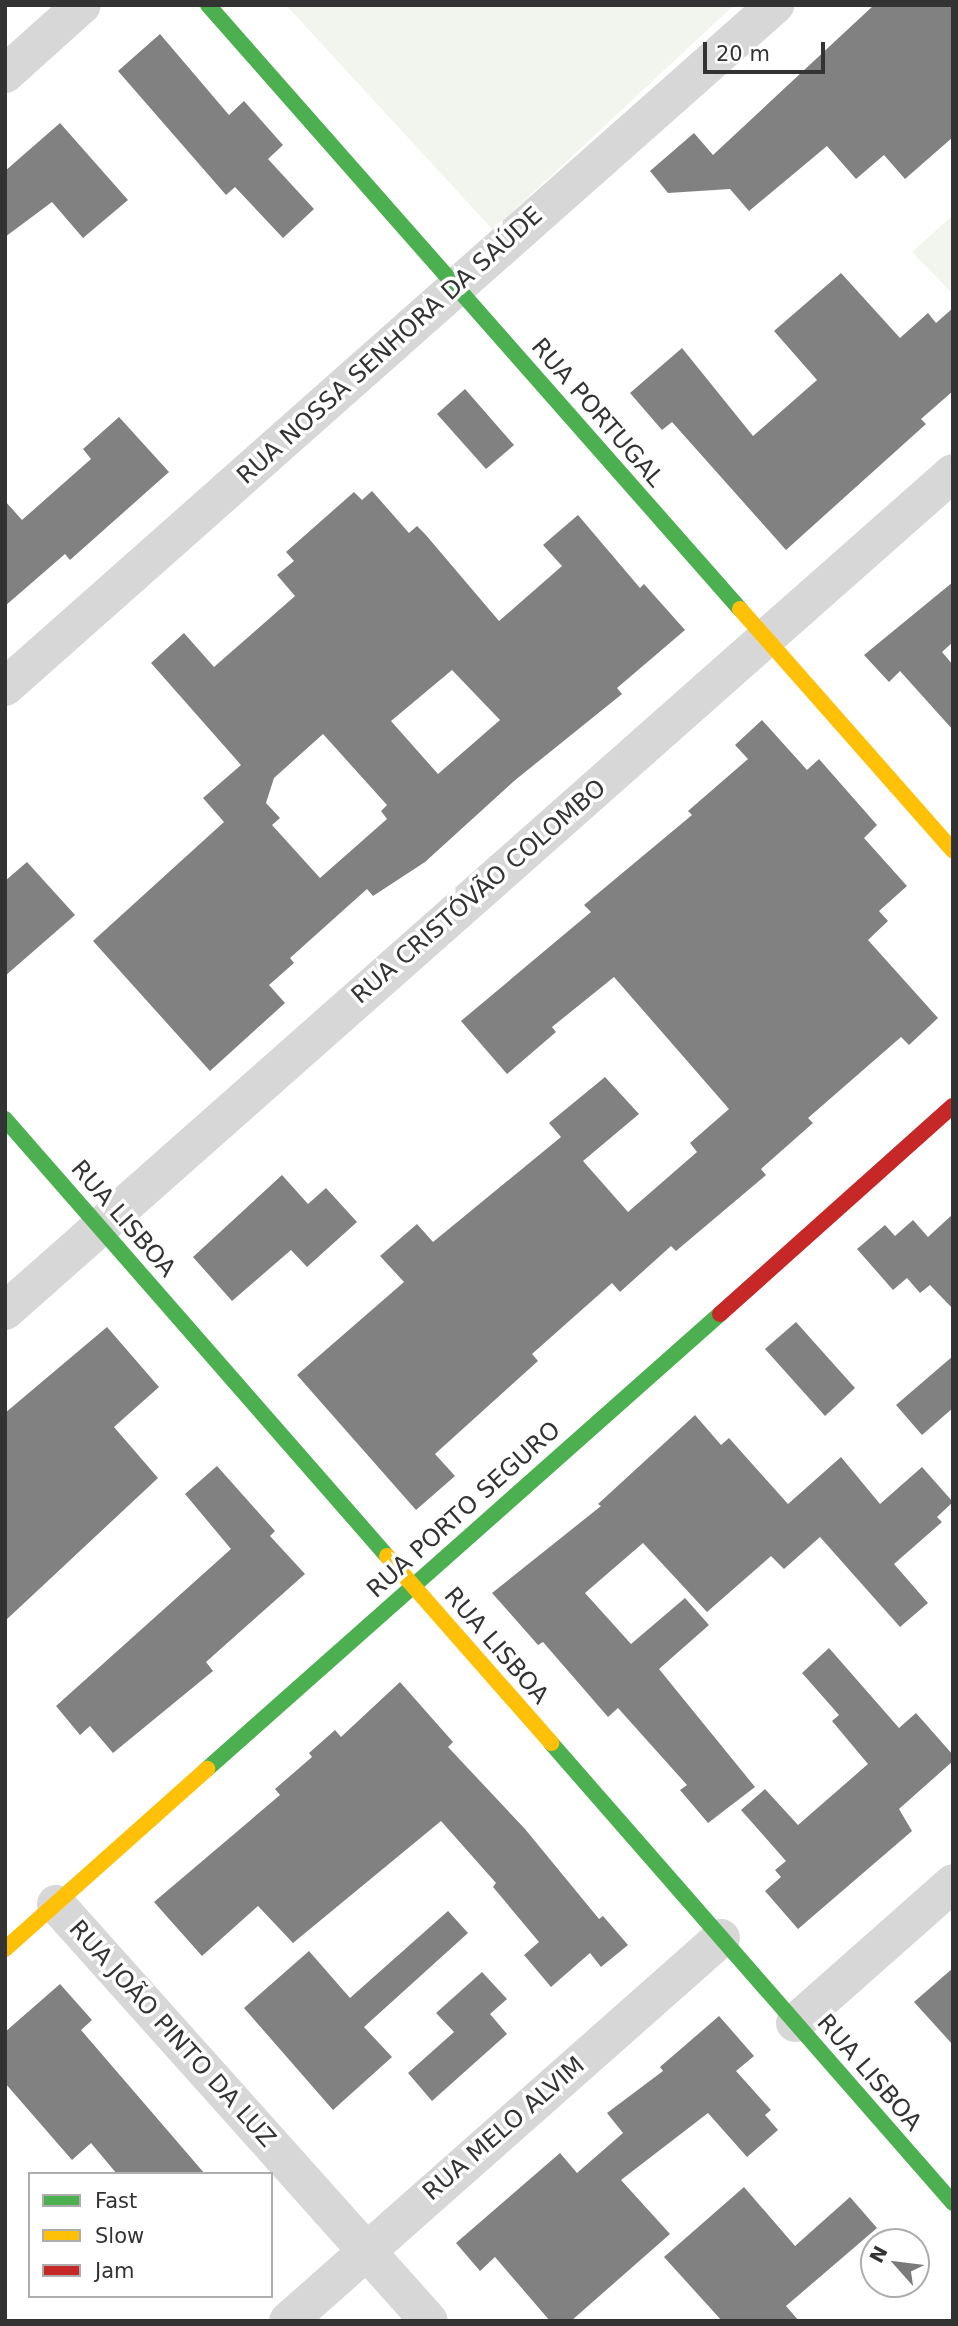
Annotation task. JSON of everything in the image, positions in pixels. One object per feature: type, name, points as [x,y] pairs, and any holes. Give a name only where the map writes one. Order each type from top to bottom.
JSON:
[{"type":"street","points":[[5,74],[82,5]]},
{"type":"street","name":"RUA PORTUGAL","points":[[208,5],[953,851]]},
{"type":"street","name":"RUA NOSSA SENHORA DA SAÚDE","points":[[5,687],[775,5]]},
{"type":"street","name":"RUA CRISTÓVÃO COLOMBO","points":[[5,1311],[953,473]]},
{"type":"street","name":"RUA PORTO SEGURO","points":[[5,1949],[953,1106]]},
{"type":"street","name":"RUA LISBOA","points":[[5,1119],[953,2203]]},
{"type":"street","points":[[795,2023],[953,1884]]},
{"type":"street","name":"RUA JOÃO PINTO DA LUZ","points":[[56,1904],[429,2321]]},
{"type":"street","name":"RUA MELO ALVIM","points":[[288,2321],[721,1938]]},
{"type":"shaded area","points":[[286,5],[734,5],[493,230]]},
{"type":"shaded area","points":[[953,215],[953,294],[912,252]]},
{"type":"building","points":[[874,5],[953,5],[953,137],[905,179],[884,155],[856,179],[827,146],[749,211],[730,189],[668,193],[650,171],[694,133],[713,155]]},
{"type":"building","points":[[160,34],[229,115],[244,101],[283,145],[268,159],[314,209],[283,238],[235,187],[226,195],[118,71]]},
{"type":"building","points":[[60,123],[128,200],[83,238],[52,202],[5,237],[5,171]]},
{"type":"building","points":[[841,273],[900,338],[928,313],[936,323],[953,308],[953,391],[921,419],[926,424],[786,550],[672,422],[662,430],[630,393],[682,348],[753,436],[817,380],[774,331]]},
{"type":"building","points":[[465,389],[514,445],[486,469],[437,414]]},
{"type":"building","points":[[119,417],[169,472],[70,560],[65,554],[5,606],[5,501],[22,520],[91,459],[83,449]]},
{"type":"building","points":[[372,491],[409,533],[417,526],[499,621],[562,566],[543,545],[578,515],[640,588],[644,584],[685,630],[617,688],[622,694],[514,781],[425,862],[373,896],[367,889],[290,958],[294,963],[269,985],[285,1003],[210,1071],[93,941],[224,822],[203,798],[241,765],[151,663],[184,633],[214,667],[295,596],[277,575],[294,561],[286,552],[354,492],[362,500]],"holes":[[[452,670],[500,720],[438,774],[391,721]],[[323,734],[387,805],[381,811],[387,819],[320,878],[272,825],[280,818],[266,803],[274,778]]]},
{"type":"building","points":[[953,582],[953,642],[942,652],[953,665],[953,730],[900,671],[889,682],[864,655]]},
{"type":"building","points":[[762,720],[807,770],[819,759],[877,825],[864,838],[907,886],[879,911],[888,921],[868,940],[938,1018],[909,1045],[901,1037],[808,1118],[813,1123],[761,1169],[766,1175],[676,1251],[671,1246],[620,1292],[612,1283],[532,1354],[538,1361],[435,1454],[455,1476],[416,1510],[297,1375],[404,1282],[380,1256],[417,1224],[433,1242],[561,1137],[549,1123],[605,1077],[639,1114],[583,1161],[628,1212],[697,1152],[690,1143],[729,1109],[614,977],[552,1027],[556,1032],[507,1074],[461,1021],[591,912],[584,905],[692,815],[688,811],[748,759],[735,745]]},
{"type":"building","points":[[27,862],[75,915],[5,976],[5,881]]},
{"type":"building","points":[[282,1175],[308,1204],[326,1188],[357,1222],[307,1267],[291,1250],[232,1301],[193,1257]]},
{"type":"building","points":[[953,1214],[953,1309],[930,1285],[920,1293],[907,1278],[893,1290],[857,1249],[885,1225],[895,1236],[913,1220],[928,1237]]},
{"type":"building","points":[[796,1322],[855,1388],[825,1416],[765,1349]]},
{"type":"building","points":[[107,1327],[159,1387],[114,1427],[158,1478],[5,1621],[5,1413]]},
{"type":"building","points":[[953,1356],[953,1408],[922,1435],[896,1405]]},
{"type":"building","points":[[695,1415],[721,1445],[729,1438],[788,1504],[841,1457],[880,1504],[922,1467],[953,1502],[937,1517],[942,1522],[894,1564],[928,1603],[900,1627],[820,1537],[784,1569],[771,1556],[707,1612],[643,1543],[585,1593],[631,1644],[685,1598],[709,1625],[659,1669],[755,1787],[708,1823],[680,1790],[687,1785],[618,1708],[608,1717],[543,1642],[538,1645],[492,1593],[601,1506],[598,1504]]},
{"type":"building","points":[[217,1466],[275,1531],[270,1536],[305,1574],[206,1662],[213,1671],[113,1753],[90,1726],[80,1735],[56,1706],[231,1549],[185,1494]]},
{"type":"building","points":[[829,1648],[899,1728],[916,1713],[953,1755],[953,1761],[899,1809],[912,1831],[798,1929],[765,1891],[781,1877],[775,1870],[786,1861],[741,1810],[765,1789],[798,1825],[868,1764],[832,1721],[839,1715],[802,1673]]},
{"type":"building","points":[[400,1682],[453,1742],[448,1747],[525,1829],[599,1919],[603,1916],[628,1945],[601,1967],[590,1953],[551,1987],[524,1955],[539,1942],[493,1887],[496,1883],[441,1821],[293,1943],[258,1906],[202,1956],[154,1902],[280,1795],[275,1789],[312,1757],[309,1753],[335,1730],[341,1737]]},
{"type":"building","points":[[448,1911],[468,1933],[364,2027],[392,2057],[333,2110],[244,2008],[309,1951],[350,1998]]},
{"type":"building","points":[[953,1968],[953,2045],[914,2002]]},
{"type":"building","points":[[482,1972],[507,1999],[490,2014],[507,2034],[432,2101],[408,2073],[454,2032],[436,2013]]},
{"type":"building","points":[[60,1984],[92,2020],[81,2030],[203,2172],[115,2172],[91,2143],[72,2160],[5,2083],[5,2032]]},
{"type":"building","points":[[719,2016],[754,2056],[736,2071],[771,2110],[765,2115],[778,2130],[747,2157],[708,2113],[621,2180],[670,2234],[571,2321],[550,2321],[495,2257],[480,2271],[456,2243],[560,2153],[577,2173],[623,2133],[607,2113],[663,2071],[660,2067]]},
{"type":"building","points":[[744,2187],[795,2246],[850,2197],[877,2228],[860,2228],[860,2243],[786,2306],[799,2321],[722,2321],[664,2257]]},
{"type":"traffic: fast","points":[[208,5],[740,609]]},
{"type":"traffic: fast","points":[[5,1119],[387,1556]]},
{"type":"traffic: fast","points":[[207,1769],[720,1314]]},
{"type":"traffic: fast","points":[[551,1743],[953,2203]]},
{"type":"traffic: slow","points":[[740,609],[953,851]]},
{"type":"traffic: slow","points":[[387,1556],[551,1743]]},
{"type":"traffic: slow","points":[[5,1949],[207,1769]]},
{"type":"traffic: jam","points":[[720,1314],[953,1106]]}]
